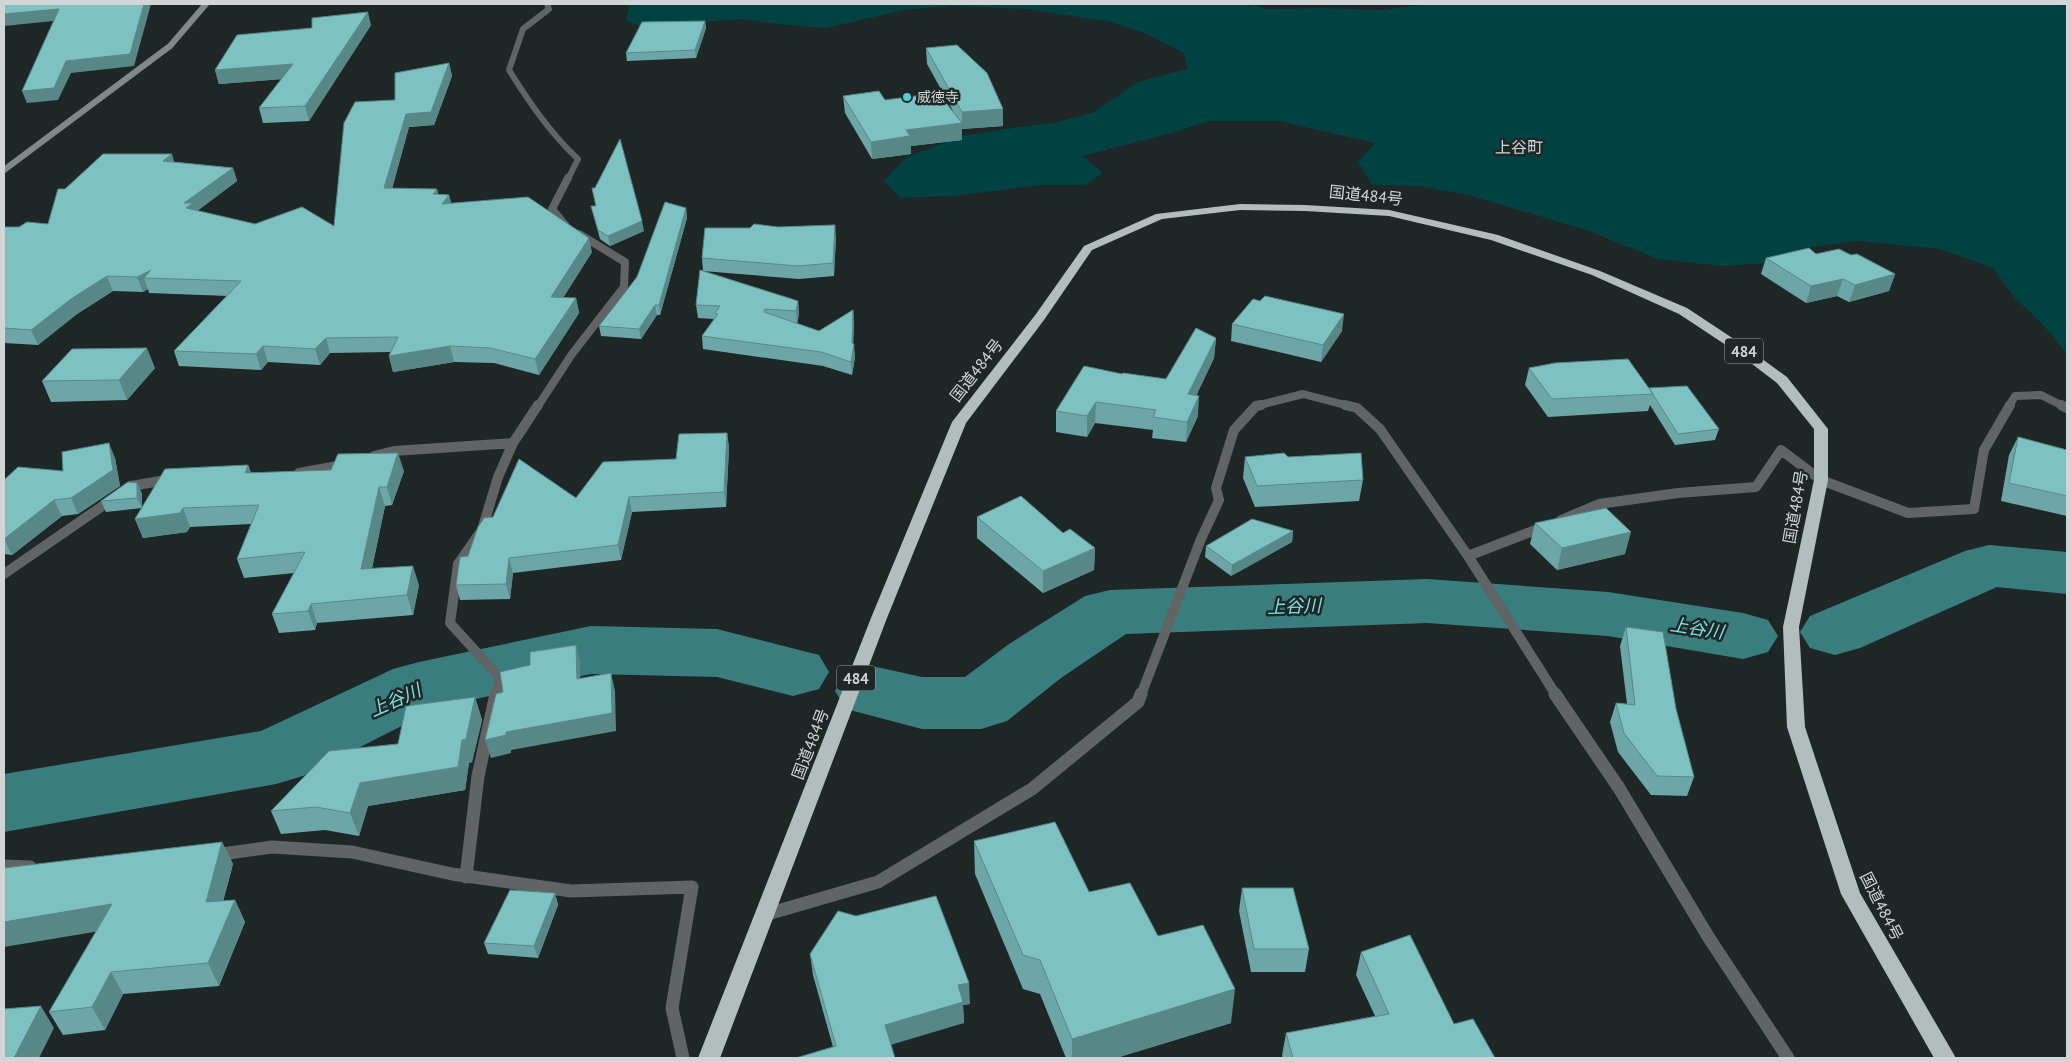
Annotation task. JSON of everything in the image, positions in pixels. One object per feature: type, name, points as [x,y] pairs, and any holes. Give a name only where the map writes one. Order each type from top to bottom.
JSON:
[{"type":"highway","name":"国道484号","points":[[709,1058],[879,618],[959,422],[1040,317],[1088,248],[1160,216],[1240,207],[1306,208],[1389,213],[1494,237],[1596,273],[1683,311],[1739,348],[1782,380],[1821,429],[1821,480],[1791,627],[1796,727],[1851,894],[1945,1058]]},
{"type":"street","points":[[4,170],[170,46],[206,4]]},
{"type":"street","points":[[466,877],[472,807],[488,717],[500,678],[450,623],[458,564],[482,530],[498,477],[513,443],[572,354],[624,287],[625,262],[563,224],[552,209],[578,159],[564,146],[529,102],[509,70],[523,29],[549,9],[547,4]]},
{"type":"street","points":[[763,915],[878,882],[1032,789],[1138,702],[1200,539],[1218,500],[1216,488],[1234,430],[1256,406],[1303,394],[1357,408],[1380,429],[1468,556],[1495,601],[1516,629],[1561,703],[1619,788],[1709,938],[1788,1058]]},
{"type":"street","points":[[1468,556],[1599,504],[1678,493],[1756,487],[1781,450],[1821,480],[1908,513],[1974,509],[1984,450],[2015,396],[2041,395],[2067,408]]},
{"type":"street","points":[[368,458],[394,451],[513,443]]},
{"type":"street","points":[[288,475],[351,462]]},
{"type":"street","points":[[4,574],[131,486],[161,479],[178,478]]},
{"type":"street","points":[[203,856],[272,847],[352,852],[466,877],[571,891],[692,887],[672,1008],[683,1058]]},
{"type":"street","points":[[4,866],[40,867]]},
{"type":"shaded area","points":[[625,4],[1250,4],[1266,9],[1382,10],[1426,4],[2067,4],[2067,354],[2044,326],[2014,297],[1993,268],[1940,249],[1858,241],[1803,248],[1768,263],[1722,266],[1658,259],[1589,231],[1472,196],[1419,186],[1372,185],[1358,162],[1375,143],[1279,121],[1208,121],[1175,132],[1082,156],[1103,173],[1085,185],[1040,185],[953,196],[901,198],[884,181],[907,157],[962,136],[1054,123],[1092,113],[1138,82],[1187,69],[1184,53],[1144,33],[1111,22],[1027,9],[952,6],[904,10],[826,28],[740,19],[643,27],[626,21],[629,7]]},
{"type":"building","points":[[4,4],[144,4],[130,54],[66,61],[54,88],[22,91],[59,9],[4,14]]},
{"type":"building","points":[[368,12],[305,106],[259,108],[293,64],[215,70],[237,35],[312,28],[312,18]]},
{"type":"building","points":[[705,21],[695,50],[626,53],[642,22]]},
{"type":"building","points":[[957,45],[987,73],[1003,109],[962,112],[926,48]]},
{"type":"building","points":[[449,63],[431,112],[406,114],[384,188],[437,189],[433,194],[449,195],[442,204],[528,197],[589,238],[551,297],[576,298],[535,359],[490,348],[450,346],[389,356],[398,337],[326,338],[315,349],[263,346],[256,354],[174,351],[241,281],[144,278],[151,270],[137,277],[107,276],[71,299],[31,330],[4,328],[4,227],[19,227],[27,222],[48,224],[58,189],[65,189],[103,154],[172,154],[163,161],[233,168],[184,203],[193,203],[186,208],[255,224],[302,207],[334,226],[344,123],[355,102],[395,100],[395,73]]},
{"type":"building","points":[[879,91],[885,100],[938,93],[962,123],[906,130],[910,136],[871,142],[843,96]]},
{"type":"building","points":[[620,139],[642,221],[608,236],[598,230],[591,206],[596,206],[592,188],[595,188]]},
{"type":"building","points":[[665,202],[686,208],[659,305],[655,305],[639,329],[599,326],[637,277]]},
{"type":"building","points":[[754,224],[778,227],[835,225],[833,263],[798,266],[702,258],[705,228],[750,228]]},
{"type":"building","points":[[1809,248],[1816,254],[1839,249],[1851,255],[1857,254],[1895,274],[1855,285],[1843,279],[1811,286],[1766,258]]},
{"type":"building","points":[[700,270],[798,301],[796,311],[765,309],[764,312],[819,331],[853,310],[852,343],[854,344],[851,362],[821,352],[702,336],[718,314],[715,313],[720,306],[696,305]]},
{"type":"building","points":[[1265,296],[1344,314],[1323,345],[1232,324],[1253,299],[1260,301]]},
{"type":"building","points":[[1196,328],[1216,338],[1188,394],[1199,396],[1187,422],[1153,417],[1156,410],[1096,402],[1087,416],[1056,411],[1084,366],[1122,374],[1166,379]]},
{"type":"building","points":[[147,348],[119,380],[42,381],[72,349]]},
{"type":"building","points":[[1628,359],[1653,394],[1552,399],[1529,368],[1555,363]]},
{"type":"building","points":[[1687,386],[1719,429],[1678,434],[1649,388]]},
{"type":"building","points":[[727,433],[724,492],[629,497],[618,545],[509,558],[506,584],[456,585],[460,557],[468,556],[478,527],[484,518],[493,517],[519,459],[576,498],[603,462],[676,459],[679,434]]},
{"type":"building","points":[[2018,437],[2067,450],[2067,496],[2009,483]]},
{"type":"building","points":[[109,443],[113,470],[71,498],[54,500],[4,539],[4,480],[18,467],[63,471],[62,452]]},
{"type":"building","points":[[398,453],[387,487],[379,487],[361,569],[413,566],[407,595],[311,604],[308,611],[272,614],[305,552],[237,559],[259,505],[183,508],[180,513],[135,519],[165,469],[248,465],[245,473],[331,470],[338,454]]},
{"type":"building","points":[[1284,453],[1288,457],[1361,453],[1363,480],[1257,486],[1245,457]]},
{"type":"building","points":[[128,482],[137,483],[137,498],[101,501]]},
{"type":"building","points":[[1021,496],[1063,533],[1070,529],[1095,548],[1043,571],[977,517]]},
{"type":"building","points":[[1606,508],[1631,532],[1562,548],[1535,523]]},
{"type":"building","points":[[1252,519],[1293,531],[1232,565],[1206,546]]},
{"type":"building","points":[[1626,627],[1663,632],[1676,709],[1694,777],[1657,776],[1624,733],[1616,703],[1635,705]]},
{"type":"building","points":[[576,645],[577,679],[611,673],[612,713],[506,732],[506,735],[485,740],[496,694],[503,692],[500,672],[530,665],[530,652]]},
{"type":"building","points":[[475,697],[466,739],[462,740],[458,767],[360,783],[350,813],[316,807],[271,811],[329,751],[398,744],[406,706]]},
{"type":"building","points":[[1055,822],[1089,892],[1130,883],[1158,936],[1203,925],[1235,989],[1072,1039],[1040,960],[1023,955],[974,841]]},
{"type":"building","points":[[222,842],[206,902],[235,900],[208,963],[111,972],[92,1007],[49,1012],[112,904],[4,922],[4,868]]},
{"type":"building","points":[[1242,888],[1293,888],[1309,949],[1254,949]]},
{"type":"building","points":[[510,890],[555,893],[534,946],[484,943]]},
{"type":"building","points":[[936,896],[969,983],[958,985],[963,1002],[885,1025],[895,1058],[796,1058],[836,1046],[810,954],[838,911],[856,916]]},
{"type":"building","points":[[1410,935],[1454,1024],[1473,1019],[1495,1058],[1293,1058],[1286,1033],[1389,1014],[1361,952]]},
{"type":"building","points":[[41,1006],[14,1058],[4,1058],[4,1009]]},
{"type":"waterway","name":"上谷川","points":[[1835,632],[1989,566],[2067,573]]},
{"type":"waterway","name":"上谷川","points":[[872,691],[922,703],[981,703],[1035,661],[1110,612],[1427,601],[1608,614],[1743,636]]},
{"type":"waterway","name":"上谷川","points":[[4,803],[276,756],[419,687],[591,650],[717,653],[793,672]]},
{"type":"place","name":"威徳寺","points":[[907,97]]},
{"type":"district","name":"上谷町","points":[[1519,147]]}]
